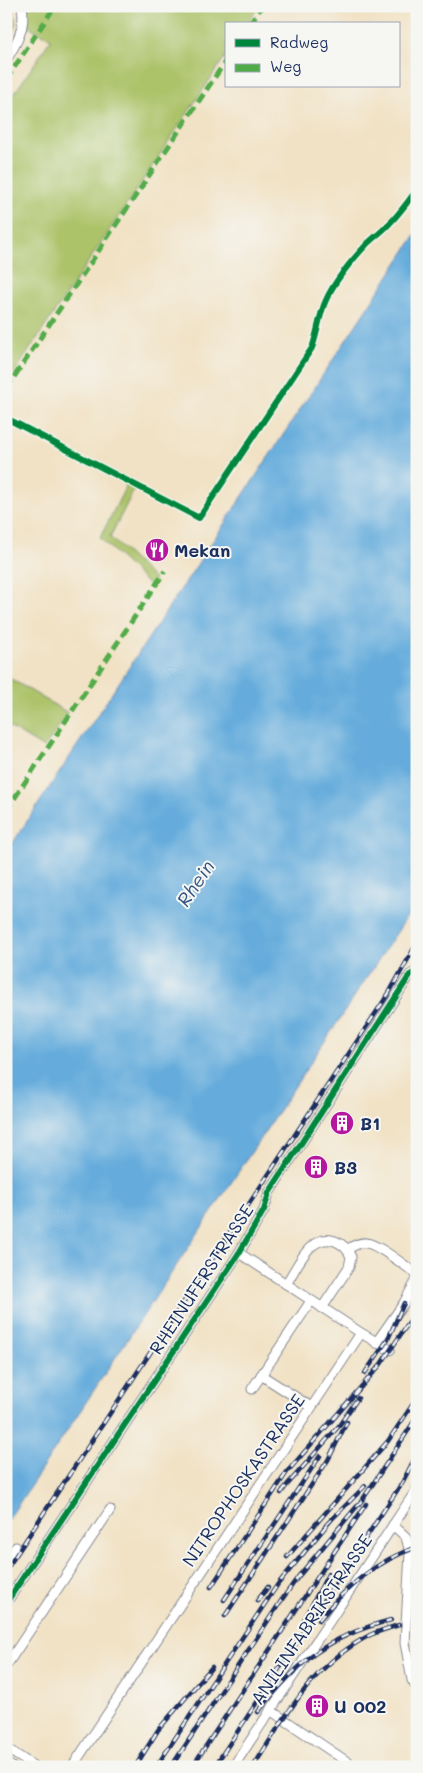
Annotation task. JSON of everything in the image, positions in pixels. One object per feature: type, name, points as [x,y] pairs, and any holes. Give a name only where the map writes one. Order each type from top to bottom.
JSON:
[{"type":"street","points":[[6,60],[14,48],[23,26],[22,6]]},
{"type":"street","name":"RHEINUFERSTRASSE","points":[[6,1603],[238,1253],[264,1210],[270,1193],[410,975],[417,971]]},
{"type":"street","points":[[286,1284],[307,1251],[320,1240],[328,1239],[339,1242],[348,1250],[352,1257],[349,1266],[322,1308]]},
{"type":"street","points":[[348,1250],[357,1244],[366,1242],[377,1247],[417,1274]]},
{"type":"street","points":[[238,1253],[376,1343],[390,1350]]},
{"type":"street","points":[[376,1343],[404,1303],[417,1279]]},
{"type":"street","points":[[252,1388],[311,1301]]},
{"type":"street","name":"NITROPHOSKASTRASSE","points":[[72,1767],[361,1333]]},
{"type":"street","points":[[261,1375],[311,1408]]},
{"type":"street","name":"ANILINFABRIKSTRASSE","points":[[233,1767],[417,1489]]},
{"type":"street","points":[[6,1666],[110,1510]]},
{"type":"street","points":[[393,1525],[406,1537],[413,1552],[405,1643],[412,1680],[417,1688]]},
{"type":"street","points":[[6,1562],[16,1547]]},
{"type":"street","points":[[407,1613],[417,1612]]},
{"type":"street","points":[[270,1710],[355,1767]]},
{"type":"street","points":[[6,1748],[35,1767]]},
{"type":"street","points":[[6,1763],[12,1767]]},
{"type":"green space","points":[[6,6],[13,6],[16,23],[6,50]]},
{"type":"green space","points":[[27,6],[259,6],[248,22],[225,22],[225,57],[6,385],[6,106],[51,39],[28,26]]},
{"type":"green space","points":[[127,484],[135,488],[110,537],[155,580],[151,587],[100,538]]},
{"type":"green space","points":[[6,676],[68,713],[44,748],[6,725]]},
{"type":"water","name":"Rhein","points":[[417,233],[417,902],[6,1523],[6,853]]},
{"type":"railway","points":[[6,1570],[389,993],[417,943]]},
{"type":"railway","points":[[365,1373],[388,1339],[404,1303]]},
{"type":"railway","points":[[211,1587],[287,1472],[381,1364],[417,1310]]},
{"type":"railway","points":[[281,1493],[338,1427],[358,1398]]},
{"type":"railway","points":[[287,1557],[388,1441],[417,1398]]},
{"type":"railway","points":[[171,1767],[283,1598],[298,1577],[363,1499],[417,1417]]},
{"type":"railway","points":[[225,1616],[328,1460],[347,1422]]},
{"type":"railway","points":[[214,1767],[402,1483],[417,1454]]},
{"type":"railway","points":[[224,1600],[320,1456]]},
{"type":"railway","points":[[326,1525],[365,1486]]},
{"type":"railway","points":[[192,1767],[366,1504]]},
{"type":"railway","points":[[156,1767],[278,1584],[331,1520]]},
{"type":"railway","points":[[319,1620],[363,1576],[388,1560],[417,1547]]},
{"type":"railway","points":[[304,1620],[328,1574]]},
{"type":"railway","points":[[257,1601],[268,1587]]},
{"type":"railway","points":[[258,1712],[287,1678],[316,1653],[349,1634],[391,1620]]},
{"type":"railway","points":[[253,1767],[302,1692],[316,1676],[349,1647],[370,1635],[399,1625]]},
{"type":"railway","points":[[135,1767],[158,1730],[212,1667]]},
{"type":"marked path","points":[[6,80],[55,6]]},
{"type":"marked path","points":[[251,22],[262,6]]},
{"type":"marked path","points":[[6,389],[225,62]]},
{"type":"marked path","points":[[6,811],[165,571]]},
{"type":"cycle path","points":[[6,418],[199,518],[312,348],[324,306],[339,278],[367,244],[394,219],[417,190]]},
{"type":"cycle path","points":[[6,1603],[239,1253],[264,1210],[269,1193],[410,975],[417,971]]},
{"type":"place","name":"Mekan","points":[[157,550]]},
{"type":"place","name":"B1","points":[[342,1123]]},
{"type":"place","name":"B3","points":[[316,1167]]},
{"type":"place","name":"U 002","points":[[317,1706]]}]
